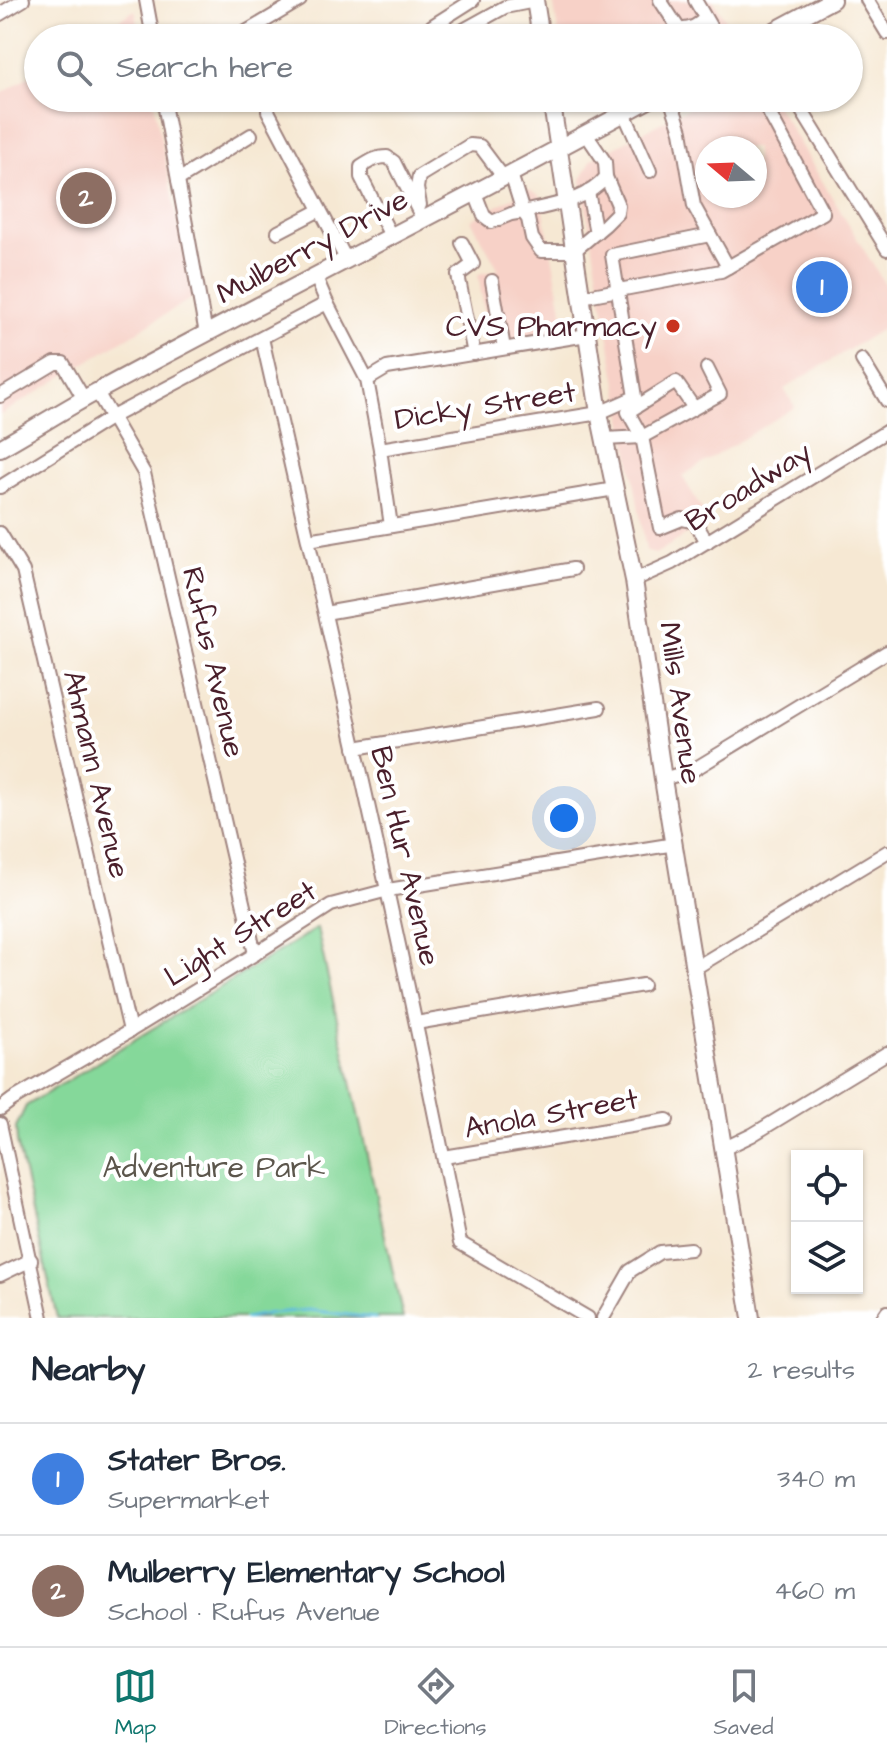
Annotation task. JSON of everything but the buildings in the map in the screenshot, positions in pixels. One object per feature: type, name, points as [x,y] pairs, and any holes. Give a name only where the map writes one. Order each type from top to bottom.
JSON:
[{"type":"main road","points":[[535,0],[539,24]]},
{"type":"main road","points":[[780,24],[803,7],[832,0]]},
{"type":"main road","name":"Mills Avenue","points":[[553,112],[599,413],[634,580],[663,779],[751,1318]]},
{"type":"main road","name":"Mulberry Drive","points":[[0,448],[90,395],[624,113]]},
{"type":"street","points":[[0,14],[23,0]]},
{"type":"street","points":[[146,0],[150,24]]},
{"type":"street","points":[[260,24],[300,0]]},
{"type":"street","points":[[435,24],[473,0]]},
{"type":"street","points":[[474,24],[505,7],[535,0]]},
{"type":"street","points":[[660,0],[675,24]]},
{"type":"street","points":[[695,0],[709,24]]},
{"type":"street","points":[[867,0],[887,33]]},
{"type":"street","points":[[698,24],[705,18]]},
{"type":"street","points":[[166,112],[206,334]]},
{"type":"street","points":[[269,112],[346,259]]},
{"type":"street","points":[[675,112],[694,206],[728,267]]},
{"type":"street","points":[[581,297],[721,271],[823,213],[769,112]]},
{"type":"street","points":[[803,112],[887,249]]},
{"type":"street","points":[[624,113],[650,171]]},
{"type":"street","points":[[423,220],[417,188],[419,176],[470,145],[480,146],[507,176],[528,219],[532,238],[541,251],[574,251],[617,213],[618,205],[606,177],[605,162],[586,134]]},
{"type":"street","points":[[178,180],[251,135]]},
{"type":"street","points":[[391,236],[361,177],[361,167],[370,161],[387,157],[394,162],[423,220]]},
{"type":"street","points":[[475,193],[484,216],[492,222],[511,214],[567,202],[599,187],[606,177]]},
{"type":"street","points":[[588,192],[596,233]]},
{"type":"street","points":[[278,232],[320,210]]},
{"type":"street","points":[[618,289],[612,255],[710,235]]},
{"type":"street","points":[[462,243],[473,264],[458,275],[474,354]]},
{"type":"street","points":[[315,275],[367,380],[391,526]]},
{"type":"street","points":[[492,281],[504,348]]},
{"type":"street","name":"Dicky Street","points":[[380,449],[599,413],[635,397],[618,289]]},
{"type":"street","name":"Mulberry Drive","points":[[0,487],[112,417],[327,303]]},
{"type":"street","points":[[367,380],[387,368],[587,335]]},
{"type":"street","name":"Ben Hur Avenue","points":[[262,338],[388,890],[460,1243],[588,1318]]},
{"type":"street","points":[[887,390],[865,359],[887,401]]},
{"type":"street","name":"Rufus Avenue","points":[[0,396],[55,363],[63,363],[112,417],[144,473],[255,954]]},
{"type":"street","points":[[605,439],[642,437],[720,394],[707,368]]},
{"type":"street","points":[[694,408],[676,382],[628,412],[642,437],[660,528],[682,519],[695,522],[707,542]]},
{"type":"street","name":"Broadway","points":[[634,580],[672,563],[887,431]]},
{"type":"street","points":[[308,540],[615,489]]},
{"type":"street","name":"Ahmann Avenue","points":[[0,533],[23,571],[130,1031]]},
{"type":"street","points":[[325,613],[573,569]]},
{"type":"street","points":[[663,779],[693,770],[887,652]]},
{"type":"street","points":[[355,748],[599,708]]},
{"type":"street","name":"Light Street","points":[[0,1109],[331,905],[388,890],[675,844]]},
{"type":"street","points":[[695,968],[887,852]]},
{"type":"street","points":[[416,1023],[643,985]]},
{"type":"street","points":[[723,1149],[752,1135],[887,1053]]},
{"type":"street","name":"Anola Street","points":[[444,1157],[667,1120]]},
{"type":"street","points":[[0,1124],[42,1318]]},
{"type":"street","points":[[603,1318],[630,1271],[660,1252],[690,1249]]},
{"type":"street","points":[[0,1275],[31,1260]]},
{"type":"street","points":[[883,1318],[887,1312]]},
{"type":"shaded area","points":[[553,0],[713,0],[728,24],[557,24]]},
{"type":"shaded area","points":[[135,10],[138,24],[112,24]]},
{"type":"shaded area","points":[[24,80],[24,112],[156,112],[192,298],[0,415],[0,95]]},
{"type":"shaded area","points":[[681,112],[780,112],[887,288],[887,326],[784,389],[795,407],[682,476],[709,521],[655,554],[646,550],[581,179],[592,159]]},
{"type":"shaded area","points":[[529,189],[541,196],[566,331],[490,346],[478,274],[499,270],[471,220]]},
{"type":"green space","name":"Adventure Park","points":[[317,928],[403,1318],[57,1318],[17,1142],[16,1127],[26,1106]]},
{"type":"waterway","points":[[245,1318],[308,1310],[375,1318]]},
{"type":"place","name":"Mulberry Elementary School","points":[[86,198]]},
{"type":"place","name":"Stater Bros.","points":[[822,287]]},
{"type":"place","name":"CVS Pharmacy","points":[[673,326]]}]
